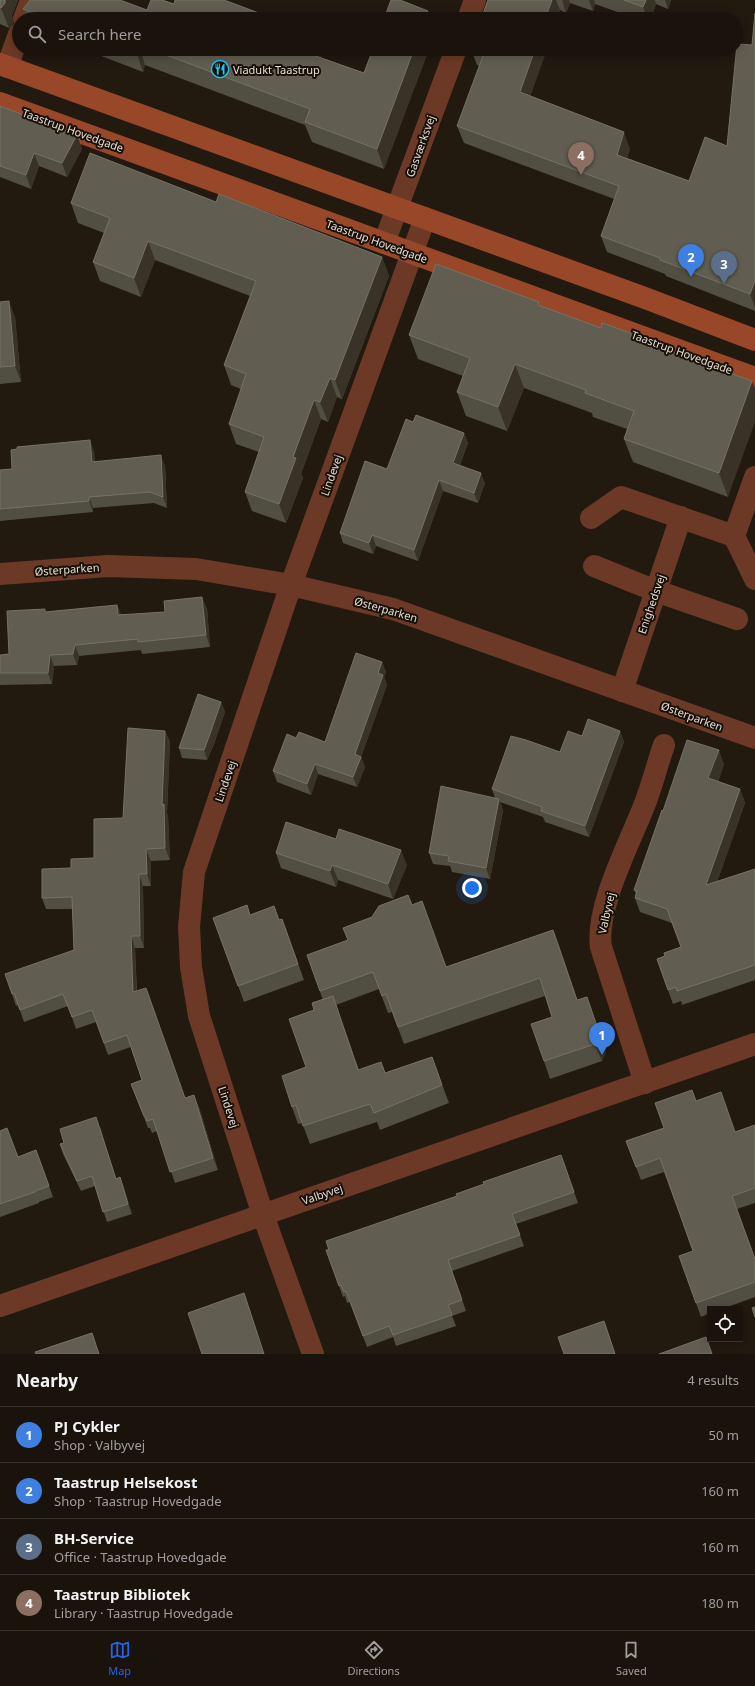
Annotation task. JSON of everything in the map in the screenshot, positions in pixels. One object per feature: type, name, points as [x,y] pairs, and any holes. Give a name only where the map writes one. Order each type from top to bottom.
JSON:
[{"type":"street","points":[[27,12],[31,0]]},
{"type":"street","points":[[471,12],[475,0]]},
{"type":"street","points":[[12,49],[4,66],[397,209],[426,218],[755,340]]},
{"type":"street","name":"Gasværksvej","points":[[384,243],[453,56]]},
{"type":"street","name":"Taastrup Hovedgade","points":[[0,103],[755,378]]},
{"type":"street","name":"Lindevej","points":[[313,1354],[263,1215],[199,1016],[191,967],[189,927],[194,872],[291,585],[426,218]]},
{"type":"street","points":[[734,536],[755,477]]},
{"type":"street","points":[[591,518],[621,496],[734,536],[755,579]]},
{"type":"street","name":"Enighedsvej","points":[[622,690],[681,517]]},
{"type":"street","name":"Østerparken","points":[[0,574],[108,566],[189,569],[291,585],[393,609],[755,738]]},
{"type":"street","points":[[594,566],[656,591],[737,620]]},
{"type":"street","name":"Valbyvej","points":[[644,1083],[601,947],[600,930],[616,872],[644,804],[664,745]]},
{"type":"street","name":"Valbyvej","points":[[0,1306],[755,1044]]},
{"type":"building","points":[[0,0],[5,0],[5,3],[1,8],[0,7]]},
{"type":"building","points":[[30,0],[120,0],[147,10],[151,0],[162,0],[174,4],[175,0],[224,0],[256,12],[31,12],[23,9]]},
{"type":"building","points":[[391,0],[400,0],[428,11],[428,12],[387,12]]},
{"type":"building","points":[[488,0],[552,0],[548,12],[484,12]]},
{"type":"building","points":[[624,0],[646,0],[643,7]]},
{"type":"building","points":[[755,13],[755,281],[750,294],[601,236],[619,186],[457,126],[483,56],[533,56],[520,92],[624,132],[617,155],[689,181],[705,137],[727,146],[736,56],[743,56],[743,44],[752,45]]},
{"type":"building","points":[[169,56],[316,56],[364,73],[370,56],[411,56],[377,149],[305,122],[310,109]]},
{"type":"building","points":[[0,106],[77,135],[62,163],[34,153],[26,175],[0,166]]},
{"type":"building","points":[[90,153],[216,202],[219,194],[382,257],[335,380],[330,378],[320,402],[314,400],[293,457],[296,458],[279,504],[245,492],[264,437],[229,424],[246,374],[224,365],[256,281],[148,241],[134,278],[93,262],[110,218],[71,203]]},
{"type":"building","points":[[436,264],[539,302],[538,305],[601,328],[602,323],[648,339],[646,343],[752,381],[719,473],[624,439],[634,411],[585,393],[586,390],[515,364],[498,407],[457,392],[470,358],[409,335]]},
{"type":"building","points":[[9,301],[15,366],[0,367],[0,302]]},
{"type":"building","points":[[416,415],[464,433],[453,463],[481,473],[474,493],[439,480],[414,550],[372,535],[369,543],[340,533],[365,461],[387,469],[406,419],[413,422]]},
{"type":"building","points":[[90,440],[92,462],[161,455],[163,497],[150,492],[89,497],[89,501],[0,509],[0,470],[12,469],[11,450],[17,449],[17,447]]},
{"type":"building","points":[[202,597],[206,635],[138,642],[138,639],[75,645],[73,654],[50,655],[48,673],[0,673],[0,655],[9,654],[7,611],[45,609],[45,612],[117,605],[118,615],[165,612],[164,601]]},
{"type":"building","points":[[356,653],[382,662],[378,673],[383,675],[355,754],[361,757],[353,777],[315,764],[307,784],[273,771],[287,734],[296,738],[299,732],[325,742]]},
{"type":"building","points":[[198,694],[221,702],[210,734],[204,750],[179,748]]},
{"type":"building","points":[[588,719],[620,731],[585,826],[541,811],[542,807],[492,789],[511,736],[560,752],[568,731],[582,736]]},
{"type":"building","points":[[128,728],[165,731],[162,805],[164,804],[165,848],[146,849],[147,874],[139,874],[140,936],[131,936],[133,992],[146,988],[185,1098],[194,1095],[213,1158],[170,1172],[153,1119],[147,1121],[131,1084],[142,1080],[127,1035],[104,1043],[92,1010],[72,1017],[63,994],[20,1010],[14,993],[12,994],[5,974],[74,950],[72,897],[42,898],[42,869],[71,868],[71,859],[94,858],[94,819],[123,818]]},
{"type":"building","points":[[687,740],[719,750],[708,778],[740,789],[706,885],[755,869],[755,965],[677,991],[676,987],[668,990],[657,959],[665,956],[664,953],[681,947],[667,909],[635,898],[637,891],[634,890]]},
{"type":"building","points":[[441,786],[499,799],[486,868],[448,861],[449,856],[429,853]]},
{"type":"building","points":[[286,822],[336,839],[339,829],[401,850],[388,884],[332,865],[330,871],[276,853]]},
{"type":"building","points":[[408,895],[412,905],[422,901],[446,967],[553,930],[577,1000],[587,997],[600,1035],[595,1044],[544,1061],[531,1024],[552,1017],[540,978],[398,1027],[386,994],[382,996],[373,972],[320,991],[307,955],[348,940],[343,928],[372,917],[379,906]]},
{"type":"building","points":[[247,905],[250,915],[274,906],[279,920],[282,919],[298,964],[238,986],[213,918]]},
{"type":"building","points":[[333,996],[358,1070],[381,1062],[385,1073],[432,1057],[442,1085],[374,1113],[370,1104],[303,1126],[296,1105],[292,1107],[282,1076],[306,1067],[289,1019],[314,1010],[312,1003]]},
{"type":"building","points":[[692,1090],[696,1101],[721,1092],[735,1132],[755,1125],[755,1188],[732,1196],[755,1259],[755,1282],[696,1303],[679,1256],[693,1251],[660,1158],[636,1167],[626,1141],[664,1128],[655,1103]]},
{"type":"building","points":[[96,1117],[116,1179],[120,1177],[128,1204],[103,1212],[92,1176],[77,1181],[60,1144],[64,1143],[60,1129]]},
{"type":"building","points":[[7,1128],[18,1157],[36,1150],[49,1186],[0,1204],[0,1131]]},
{"type":"building","points":[[561,1155],[574,1192],[512,1214],[520,1235],[448,1260],[462,1300],[448,1305],[452,1315],[393,1335],[389,1326],[363,1336],[346,1291],[344,1292],[341,1285],[339,1286],[326,1250],[329,1250],[326,1241],[457,1196],[456,1194],[484,1184],[483,1182]]},
{"type":"building","points":[[244,1293],[264,1354],[202,1354],[188,1313]]},
{"type":"building","points":[[755,1307],[755,1317],[752,1308]]},
{"type":"building","points":[[604,1321],[615,1354],[564,1354],[558,1337]]},
{"type":"building","points":[[92,1333],[99,1354],[36,1354],[35,1352]]},
{"type":"building","points":[[706,1337],[712,1354],[659,1354]]},
{"type":"place","name":"Viadukt Taastrup","points":[[220,69]]},
{"type":"place","name":"Taastrup Bibliotek","points":[[581,175]]},
{"type":"place","name":"Taastrup Helsekost","points":[[691,277]]},
{"type":"place","name":"BH-Service","points":[[724,284]]},
{"type":"place","name":"PJ Cykler","points":[[602,1055]]}]
